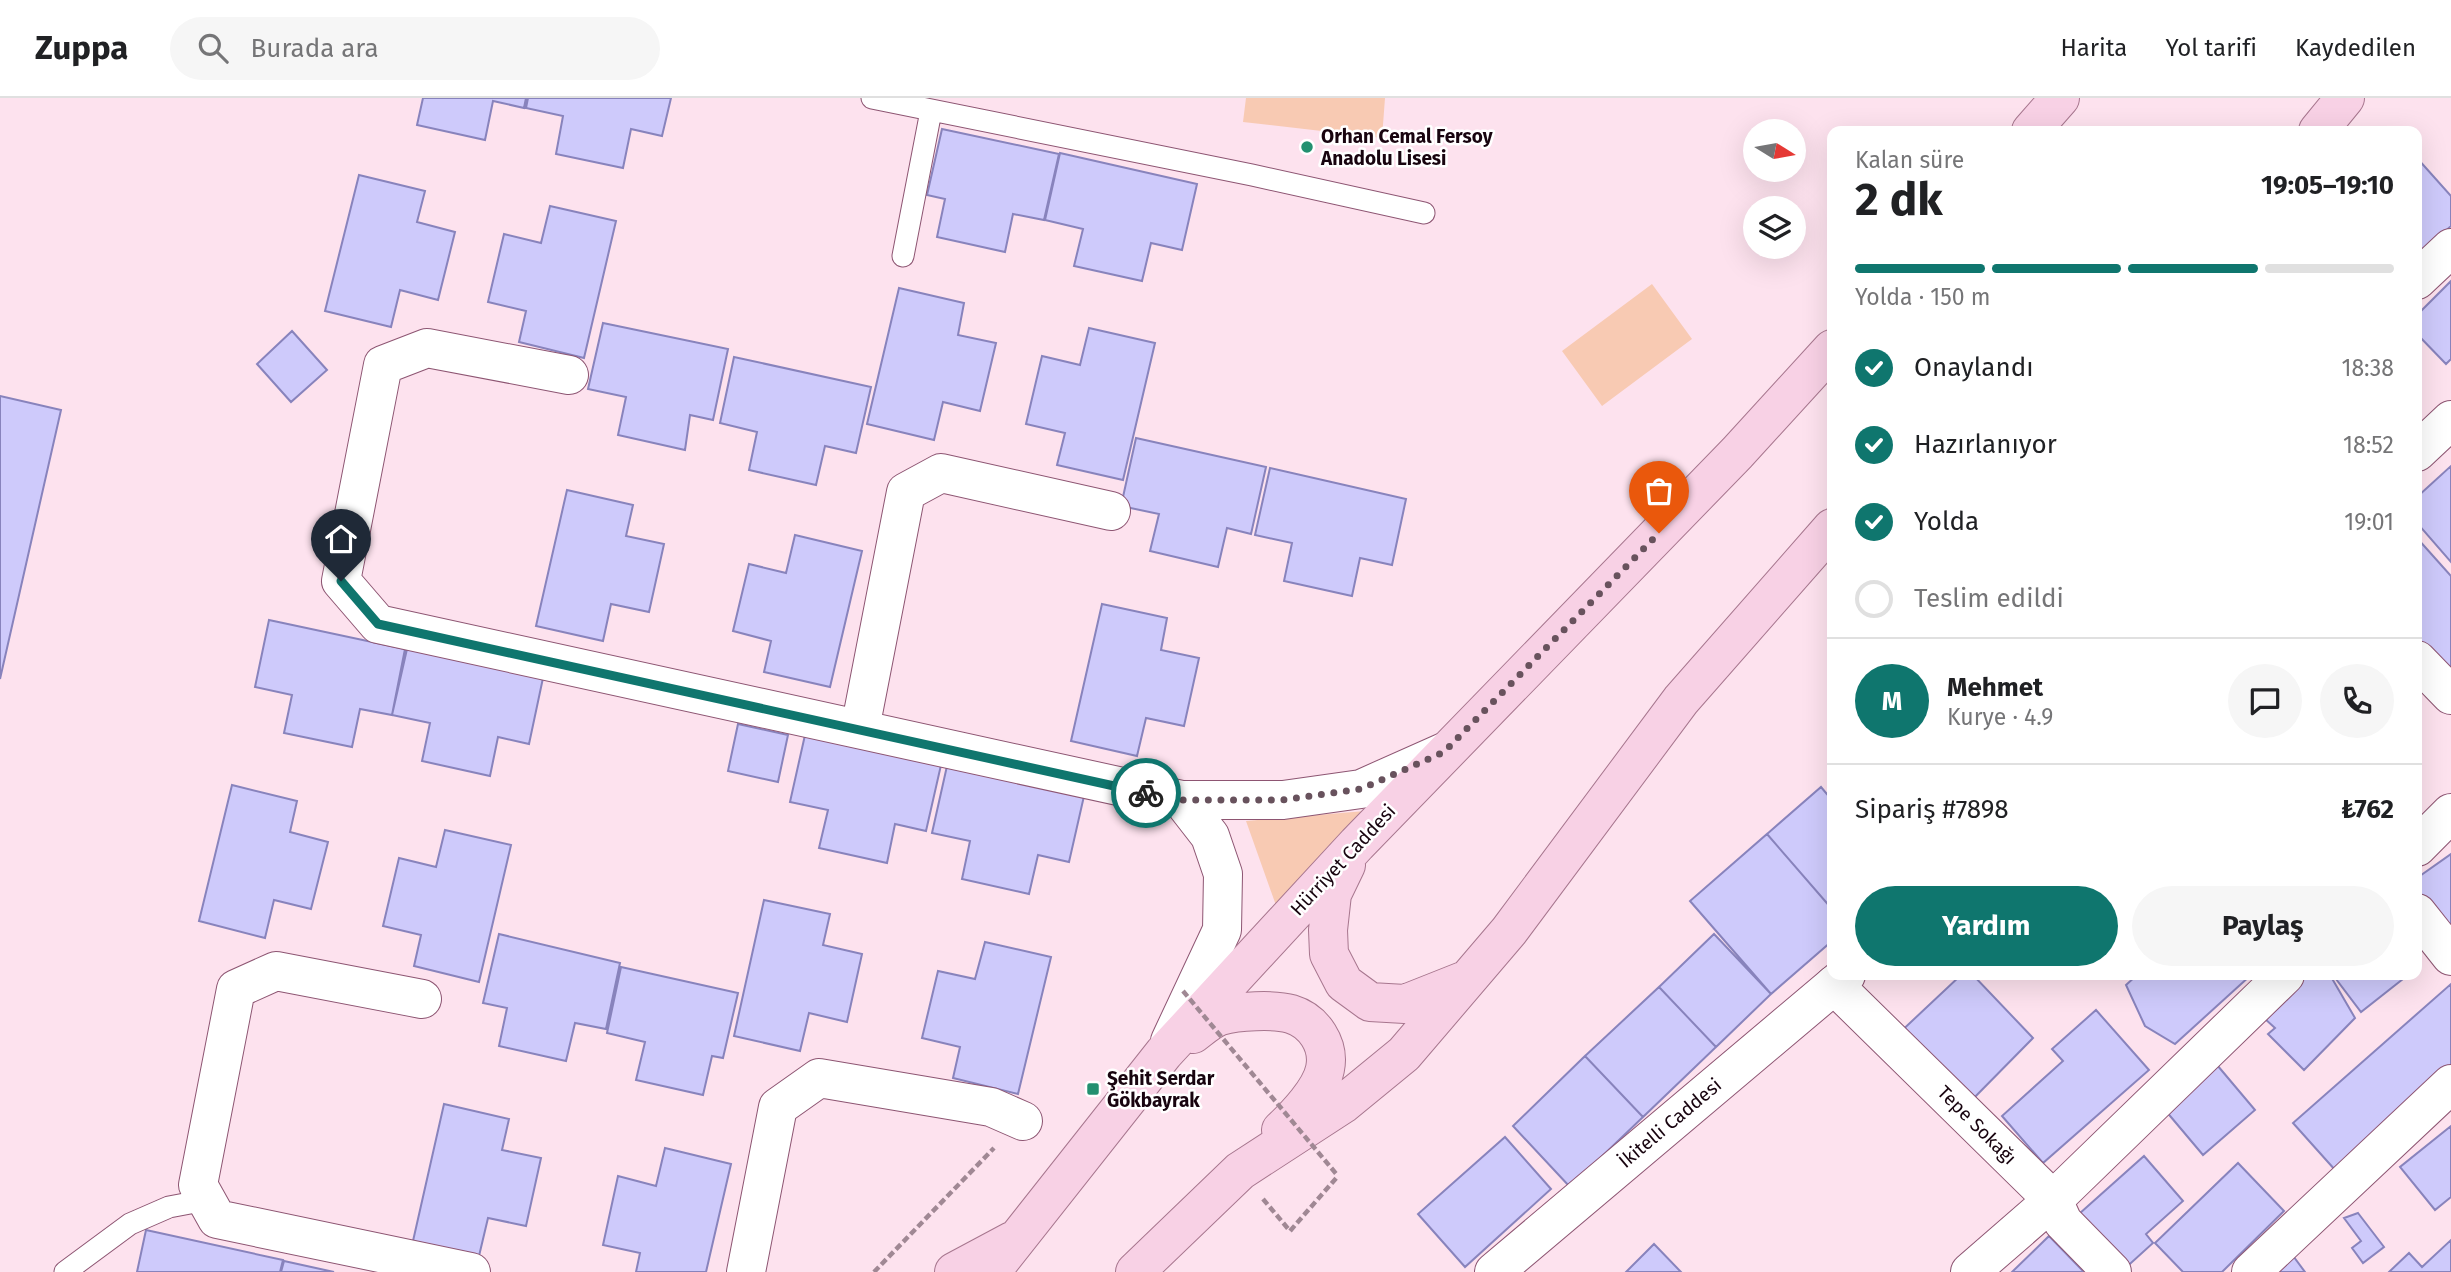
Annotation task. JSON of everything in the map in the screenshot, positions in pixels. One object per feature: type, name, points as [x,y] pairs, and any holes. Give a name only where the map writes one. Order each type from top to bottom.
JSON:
[{"type":"main road","points":[[2035,126],[2060,98]]},
{"type":"main road","points":[[2322,126],[2345,98]]},
{"type":"main road","name":"Hürriyet Caddesi","points":[[991,1272],[1164,1053],[1444,752],[1737,453],[1827,354]]},
{"type":"main road","points":[[1240,1171],[1343,1104],[1404,1054],[1509,931],[1681,700],[1827,534]]},
{"type":"main road","points":[[1357,844],[1332,894],[1328,930],[1329,954],[1344,983],[1370,1002],[1405,1004],[1471,977]]},
{"type":"main road","points":[[1135,1272],[1305,1107],[1325,1070],[1324,1047],[1316,1030],[1291,1014],[1241,1012],[1219,1017],[1164,1053]]},
{"type":"main road","points":[[954,1272],[1020,1237]]},
{"type":"street","points":[[2422,275],[2451,248]]},
{"type":"street","points":[[569,375],[427,348],[383,365],[341,581],[378,624],[1182,800],[1283,800],[1361,789],[1444,752]]},
{"type":"street","points":[[2422,447],[2451,420]]},
{"type":"street","points":[[860,729],[906,492],[941,473],[1111,511]]},
{"type":"street","points":[[2422,665],[2451,695]]},
{"type":"street","points":[[1164,1053],[1222,930],[1223,874],[1210,836],[1182,800]]},
{"type":"street","points":[[2422,841],[2451,813]]},
{"type":"street","points":[[2422,919],[2451,957]]},
{"type":"street","points":[[422,999],[276,971],[236,989],[198,1185],[217,1219],[471,1272]]},
{"type":"street","name":"Tepe Sokağı","points":[[1840,980],[2053,1200],[2063,1222],[2112,1272]]},
{"type":"street","name":"İkitelli Caddesi","points":[[1493,1272],[1840,980]]},
{"type":"street","points":[[1970,1272],[2053,1200],[2280,980]]},
{"type":"street","points":[[746,1272],[778,1107],[819,1079],[991,1107],[1023,1121]]},
{"type":"street","points":[[2251,1272],[2451,1084]]},
{"type":"lane","points":[[872,98],[1252,175],[1424,213]]},
{"type":"lane","points":[[903,256],[931,111]]},
{"type":"lane","points":[[65,1272],[130,1224],[169,1207],[206,1200]]},
{"type":"path","points":[[1183,991],[1338,1176],[1290,1231]]},
{"type":"path","points":[[874,1272],[995,1148]]},
{"type":"shaded area","points":[[1246,98],[1385,98],[1382,138],[1243,122]]},
{"type":"shaded area","points":[[1652,284],[1692,339],[1602,406],[1562,351]]},
{"type":"shaded area","points":[[1365,811],[1278,911],[1246,821]]},
{"type":"building","points":[[423,98],[526,98],[524,108],[493,101],[485,140],[417,125]]},
{"type":"building","points":[[528,98],[671,98],[662,136],[631,129],[623,168],[556,154],[563,116],[526,108]]},
{"type":"building","points":[[942,129],[1059,154],[1044,220],[1013,214],[1005,252],[937,237],[945,199],[927,195]]},
{"type":"building","points":[[1060,153],[1197,184],[1182,250],[1151,243],[1142,281],[1074,266],[1083,229],[1045,220]]},
{"type":"building","points":[[2422,164],[2451,196],[2451,226],[2422,252]]},
{"type":"building","points":[[359,175],[425,191],[417,222],[455,232],[438,300],[400,290],[391,327],[325,311]]},
{"type":"building","points":[[550,206],[616,221],[584,358],[519,342],[526,311],[488,302],[504,234],[541,243]]},
{"type":"building","points":[[2451,281],[2451,359],[2446,364],[2422,339],[2422,310]]},
{"type":"building","points":[[899,288],[964,303],[958,335],[996,343],[980,411],[943,402],[934,440],[867,424]]},
{"type":"building","points":[[603,323],[728,349],[713,420],[690,415],[685,450],[618,435],[626,397],[588,389]]},
{"type":"building","points":[[1089,328],[1155,343],[1123,480],[1057,465],[1065,433],[1026,424],[1042,356],[1080,365]]},
{"type":"building","points":[[292,331],[327,370],[291,402],[257,364]]},
{"type":"building","points":[[734,357],[871,387],[856,453],[825,446],[816,485],[749,470],[757,432],[720,423]]},
{"type":"building","points":[[0,396],[61,410],[0,679]]},
{"type":"building","points":[[1136,438],[1266,467],[1251,534],[1227,528],[1218,567],[1150,551],[1159,514],[1121,506]]},
{"type":"building","points":[[2451,466],[2451,562],[2422,529],[2422,492]]},
{"type":"building","points":[[1270,468],[1406,499],[1392,565],[1360,558],[1352,596],[1284,581],[1292,543],[1255,535]]},
{"type":"building","points":[[567,490],[633,505],[626,536],[664,544],[649,612],[611,604],[603,641],[536,626]]},
{"type":"building","points":[[795,535],[862,551],[830,687],[764,672],[771,641],[733,631],[749,564],[786,573]]},
{"type":"building","points":[[2422,544],[2451,576],[2451,671],[2422,655]]},
{"type":"building","points":[[1102,604],[1167,618],[1161,650],[1199,658],[1184,726],[1146,718],[1137,756],[1071,741]]},
{"type":"building","points":[[269,620],[405,649],[392,715],[360,709],[352,747],[284,733],[292,695],[255,687]]},
{"type":"building","points":[[407,649],[543,678],[529,744],[498,737],[490,776],[422,761],[430,723],[392,715]]},
{"type":"building","points":[[738,724],[788,735],[778,782],[728,771]]},
{"type":"building","points":[[805,735],[941,765],[926,831],[895,824],[887,863],[819,848],[828,810],[790,802]]},
{"type":"building","points":[[947,766],[1084,796],[1069,862],[1038,855],[1029,894],[962,879],[970,841],[932,833]]},
{"type":"building","points":[[232,785],[297,801],[290,832],[328,842],[311,909],[274,900],[265,938],[199,921]]},
{"type":"building","points":[[1821,787],[1827,794],[1827,903],[1767,834]]},
{"type":"building","points":[[445,830],[511,845],[479,982],[414,966],[421,935],[383,926],[399,858],[436,867]]},
{"type":"building","points":[[1767,834],[1827,903],[1827,945],[1771,994],[1690,901]]},
{"type":"building","points":[[2451,854],[2451,930],[2422,913],[2422,874]]},
{"type":"building","points":[[764,900],[830,914],[823,945],[862,954],[847,1022],[809,1013],[800,1051],[734,1036]]},
{"type":"building","points":[[499,934],[620,963],[606,1029],[575,1023],[566,1061],[499,1046],[507,1008],[483,1003]]},
{"type":"building","points":[[1714,934],[1771,994],[1716,1047],[1659,987]]},
{"type":"building","points":[[985,942],[1051,957],[1018,1094],[953,1078],[960,1047],[922,1038],[938,971],[975,979]]},
{"type":"building","points":[[621,967],[738,993],[723,1058],[712,1056],[703,1095],[636,1080],[645,1042],[607,1033]]},
{"type":"building","points":[[1956,980],[1978,980],[2033,1038],[1965,1107],[1895,1037]]},
{"type":"building","points":[[2132,980],[2245,980],[2175,1044],[2145,1026],[2126,985]]},
{"type":"building","points":[[2302,980],[2333,980],[2355,1018],[2304,1070],[2268,1034],[2275,1028],[2264,1018]]},
{"type":"building","points":[[2337,980],[2402,980],[2361,1012]]},
{"type":"building","points":[[2451,984],[2451,1069],[2336,1171],[2293,1123]]},
{"type":"building","points":[[1659,987],[1716,1047],[1643,1117],[1585,1056]]},
{"type":"building","points":[[2096,1010],[2149,1070],[2043,1163],[2002,1116],[2063,1061],[2052,1049]]},
{"type":"building","points":[[1585,1056],[1643,1117],[1570,1187],[1513,1126]]},
{"type":"building","points":[[2212,1059],[2255,1110],[2203,1155],[2160,1104]]},
{"type":"building","points":[[444,1104],[509,1119],[502,1150],[541,1158],[526,1226],[488,1218],[479,1256],[413,1241]]},
{"type":"building","points":[[2451,1126],[2451,1197],[2435,1210],[2400,1167]]},
{"type":"building","points":[[1505,1137],[1551,1189],[1465,1267],[1418,1214]]},
{"type":"building","points":[[665,1148],[731,1164],[706,1272],[636,1272],[640,1253],[603,1245],[618,1176],[656,1186]]},
{"type":"building","points":[[2144,1156],[2183,1201],[2146,1234],[2153,1243],[2121,1272],[2070,1222]]},
{"type":"building","points":[[2238,1163],[2284,1211],[2222,1272],[2183,1272],[2155,1243]]},
{"type":"building","points":[[2358,1213],[2384,1247],[2363,1263],[2352,1248],[2361,1241],[2344,1218]]},
{"type":"building","points":[[146,1230],[283,1260],[280,1272],[137,1272]]},
{"type":"building","points":[[2049,1236],[2084,1272],[2012,1272]]},
{"type":"building","points":[[2451,1240],[2451,1272],[2389,1272],[2409,1253],[2422,1267]]},
{"type":"building","points":[[1654,1244],[1681,1272],[1626,1272]]},
{"type":"building","points":[[2288,1249],[2305,1272],[2270,1272]]},
{"type":"building","points":[[284,1261],[334,1272],[281,1272]]},
{"type":"way so far","points":[[1146,793],[1182,800],[1283,800],[1361,789],[1444,752],[1659,533]]},
{"type":"place","name":"Orhan Cemal Fersoy Anadolu Lisesi","points":[[1307,147]]},
{"type":"place","name":"Şehit Serdar Gökbayrak","points":[[1093,1089]]},
{"type":"route","points":[[341,581],[378,624],[1146,793]]}]
